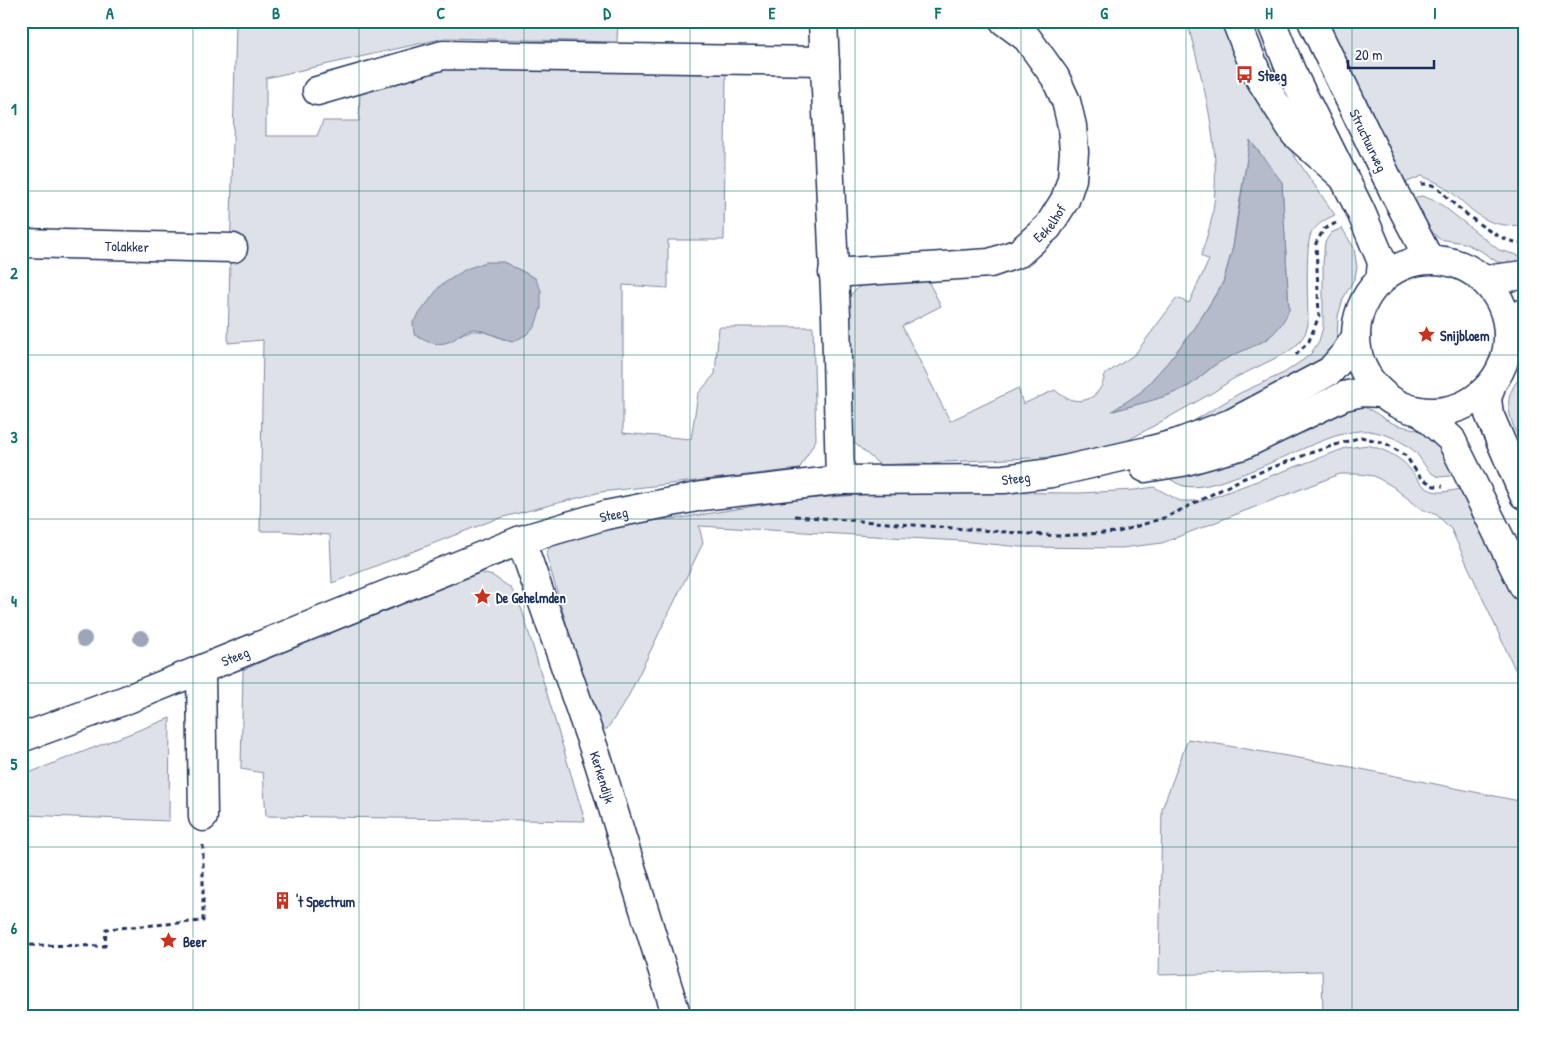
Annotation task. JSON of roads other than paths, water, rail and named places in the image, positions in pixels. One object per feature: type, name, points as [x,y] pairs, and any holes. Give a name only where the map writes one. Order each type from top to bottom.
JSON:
[{"type":"street","points":[[824,21],[824,61],[836,316],[840,480]]},
{"type":"street","name":"Eekelhof","points":[[833,273],[990,263],[1020,253],[1048,227],[1065,200],[1072,179],[1074,152],[1072,126],[1066,101],[1055,77],[1027,38],[1004,21]]},
{"type":"street","points":[[1236,21],[1257,74],[1295,134],[1342,176]]},
{"type":"street","points":[[1271,21],[1291,71],[1361,212],[1382,262],[1380,282]]},
{"type":"street","name":"Structuurweg","points":[[1312,21],[1395,194],[1429,259]]},
{"type":"street","points":[[317,91],[443,55],[824,61]]},
{"type":"street","name":"Tolakker","points":[[21,243],[233,248]]},
{"type":"street","points":[[1491,386],[1468,404],[1445,412],[1421,412],[1399,405],[1380,393],[1365,374],[1357,352],[1356,337],[1361,306],[1390,272],[1409,263],[1429,259],[1450,261],[1468,268],[1484,280],[1496,294],[1504,311],[1516,321],[1505,361],[1491,386],[1487,399],[1489,414],[1524,495]]},
{"type":"street","points":[[1484,280],[1524,275]]},
{"type":"street","name":"Steeg","points":[[21,738],[123,701],[521,540],[606,515],[702,496],[840,480],[1004,479],[1051,473],[1152,450],[1232,424],[1330,371],[1356,337]]},
{"type":"street","name":"Steeg","points":[[1051,473],[1110,472],[1182,462],[1244,445],[1344,396],[1362,392],[1380,393]]},
{"type":"street","points":[[1421,412],[1451,439],[1524,587]]},
{"type":"street","name":"Kerkendijk","points":[[521,540],[599,763],[677,1017]]},
{"type":"street","points":[[201,670],[203,817]]},
{"type":"water","points":[[1250,140],[1282,182],[1289,310],[1283,322],[1269,337],[1217,364],[1179,391],[1112,411],[1141,392],[1168,362],[1195,328],[1223,283],[1233,247]]},
{"type":"water","points":[[486,262],[503,262],[535,278],[541,290],[541,308],[535,326],[526,335],[512,342],[483,331],[471,329],[451,341],[436,344],[414,334],[413,322],[440,286],[466,269]]},
{"type":"place","name":"Steeg","points":[[1244,75]]},
{"type":"place","name":"Snijbloem","points":[[1426,335]]},
{"type":"place","name":"De Gehelmden","points":[[482,597]]},
{"type":"place","name":"'t Spectrum","points":[[282,901]]},
{"type":"place","name":"Beer","points":[[169,941]]}]
